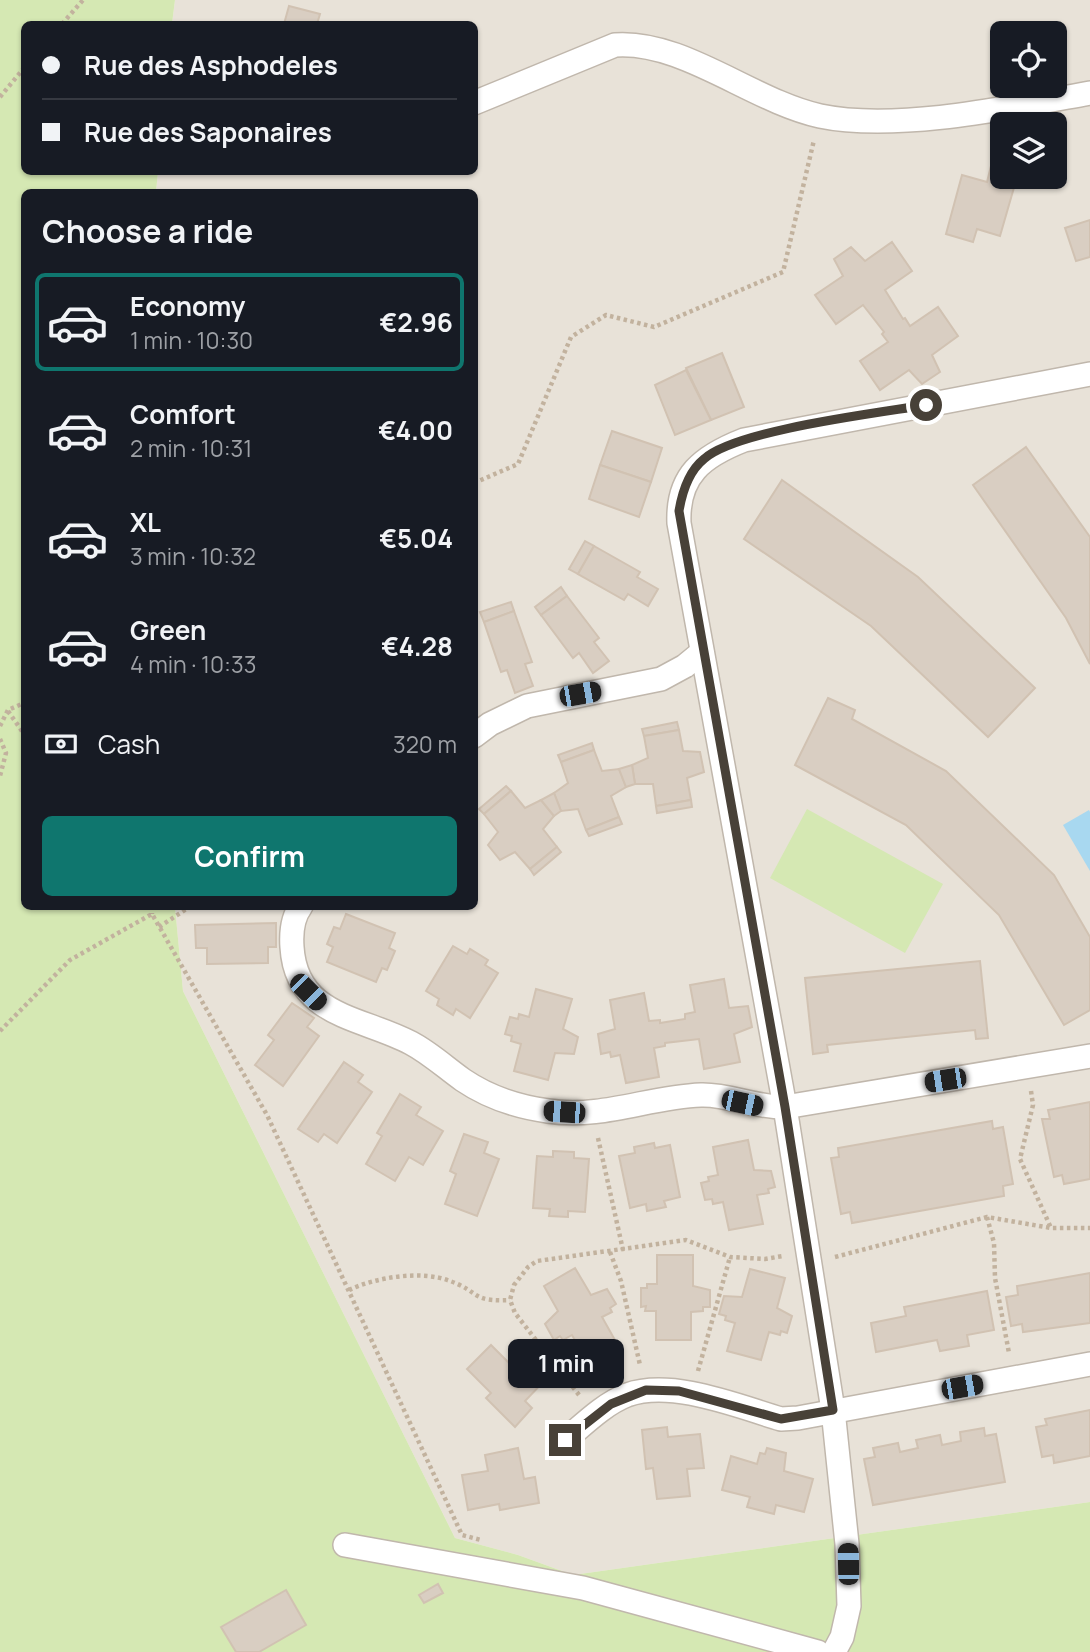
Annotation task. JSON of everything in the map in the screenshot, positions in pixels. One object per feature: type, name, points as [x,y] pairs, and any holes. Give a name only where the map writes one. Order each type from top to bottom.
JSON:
[{"type":"street","points":[[478,101],[615,45],[634,44],[668,51],[722,78],[819,116],[863,119],[932,118],[1090,93]]},
{"type":"street","points":[[834,1652],[842,1637],[849,1606],[847,1544],[833,1410],[785,1107],[679,511],[687,483],[704,458],[744,440],[1090,374]]},
{"type":"street","points":[[478,733],[527,706],[661,679],[685,666],[702,652]]},
{"type":"street","points":[[298,910],[293,926],[292,958],[308,992],[321,1005],[413,1044],[483,1092],[530,1108],[593,1113],[698,1095],[758,1107],[785,1107],[1090,1056]]},
{"type":"street","points":[[565,1440],[595,1415],[624,1396],[646,1390],[692,1395],[781,1419],[1090,1364]]},
{"type":"street","points":[[345,1545],[583,1588],[818,1652]]},
{"type":"path","points":[[65,21],[83,0]]},
{"type":"path","points":[[0,97],[21,72]]},
{"type":"path","points":[[478,481],[518,464],[571,337],[606,315],[654,327],[783,272],[819,116]]},
{"type":"path","points":[[0,726],[8,710],[21,704]]},
{"type":"path","points":[[8,710],[21,730]]},
{"type":"path","points":[[0,738],[6,753],[0,776]]},
{"type":"path","points":[[152,910],[159,927],[267,1115],[461,1535],[487,1542]]},
{"type":"path","points":[[159,927],[185,910]]},
{"type":"path","points":[[0,1031],[70,960],[152,914]]},
{"type":"path","points":[[1025,1067],[1033,1105],[1020,1160],[1051,1228]]},
{"type":"path","points":[[593,1113],[623,1250]]},
{"type":"path","points":[[987,1217],[994,1243],[995,1278],[1014,1377]]},
{"type":"path","points":[[595,1415],[515,1313],[510,1300],[514,1285],[528,1267],[537,1261],[686,1240],[730,1257],[765,1259],[809,1256],[987,1217],[1051,1228],[1090,1228]]},
{"type":"path","points":[[611,1252],[621,1281],[646,1390]]},
{"type":"path","points":[[692,1395],[730,1257]]},
{"type":"path","points":[[349,1290],[378,1279],[424,1278],[447,1280],[486,1301],[510,1300]]},
{"type":"shaded area","points":[[175,0],[1090,0],[1090,1502],[573,1575],[518,1555],[455,1538],[183,991],[175,910],[478,910],[478,189],[156,189],[158,175],[478,175],[478,21],[172,21]]},
{"type":"green space","points":[[0,0],[175,0],[172,21],[21,21],[21,175],[158,175],[156,189],[21,189],[21,910],[175,910],[183,991],[455,1538],[518,1555],[573,1575],[1090,1502],[1090,1652],[0,1652]]},
{"type":"green space","points":[[807,809],[943,884],[905,953],[770,878]]},
{"type":"water","points":[[1089,810],[1090,812],[1090,871],[1063,825]]},
{"type":"building","points":[[289,6],[320,14],[318,21],[285,21]]},
{"type":"building","points":[[990,170],[990,189],[1014,189],[1000,236],[977,229],[973,242],[946,234],[962,175],[987,182]]},
{"type":"building","points":[[1090,220],[1090,257],[1076,261],[1065,228]]},
{"type":"building","points":[[892,242],[912,271],[885,290],[903,319],[905,318],[910,326],[938,307],[958,336],[932,355],[940,372],[922,384],[909,370],[880,390],[860,361],[888,342],[882,334],[884,332],[863,305],[836,324],[815,295],[843,276],[834,259],[851,247],[865,261]]},
{"type":"building","points":[[722,353],[744,407],[711,420],[686,368]]},
{"type":"building","points":[[686,370],[711,420],[675,435],[655,385]]},
{"type":"building","points":[[612,431],[662,448],[651,482],[600,465]]},
{"type":"building","points":[[1026,447],[1090,537],[1090,664],[1066,618],[973,485]]},
{"type":"building","points":[[600,465],[651,482],[639,517],[589,499]]},
{"type":"building","points":[[782,480],[918,577],[1035,688],[988,737],[871,626],[744,539]]},
{"type":"building","points":[[585,541],[594,546],[578,574],[569,569]]},
{"type":"building","points":[[594,546],[640,572],[637,577],[658,589],[648,606],[628,594],[624,600],[578,574]]},
{"type":"building","points":[[561,587],[567,596],[541,615],[535,607]]},
{"type":"building","points":[[567,596],[599,638],[594,642],[609,661],[593,673],[579,653],[573,658],[541,615]]},
{"type":"building","points":[[511,602],[514,611],[484,622],[480,612]]},
{"type":"building","points":[[514,611],[532,662],[525,664],[533,686],[515,693],[507,670],[501,672],[484,622]]},
{"type":"building","points":[[828,698],[855,710],[852,719],[946,771],[1054,875],[1090,937],[1090,1010],[1064,1025],[999,915],[906,825],[795,765]]},
{"type":"building","points":[[677,722],[679,730],[644,736],[642,729]]},
{"type":"building","points":[[679,730],[683,751],[700,752],[704,772],[687,778],[691,800],[656,806],[653,784],[635,784],[632,765],[648,758],[644,736]]},
{"type":"building","points":[[592,743],[594,750],[561,762],[558,755]]},
{"type":"building","points":[[594,750],[602,771],[619,769],[626,787],[611,796],[619,817],[586,830],[578,809],[561,811],[554,793],[568,783],[561,762]]},
{"type":"building","points":[[632,765],[635,784],[626,787],[619,769]]},
{"type":"building","points":[[506,786],[511,791],[484,814],[479,809]]},
{"type":"building","points":[[511,791],[525,808],[541,800],[554,816],[543,829],[557,847],[530,869],[515,852],[500,860],[488,845],[498,832],[484,814]]},
{"type":"building","points":[[554,793],[561,811],[554,816],[541,800]]},
{"type":"building","points":[[691,800],[692,807],[657,813],[656,806]]},
{"type":"building","points":[[619,817],[622,824],[589,836],[586,830]]},
{"type":"building","points":[[557,847],[561,852],[534,875],[530,869]]},
{"type":"building","points":[[346,914],[395,933],[389,948],[395,951],[387,970],[382,968],[376,982],[327,962],[333,947],[327,944],[334,927],[340,929]]},
{"type":"building","points":[[276,923],[276,947],[268,947],[268,963],[207,964],[207,948],[196,948],[195,925]]},
{"type":"building","points":[[453,946],[467,954],[470,949],[488,960],[485,965],[498,973],[470,1018],[456,1009],[453,1015],[437,1005],[439,999],[426,991]]},
{"type":"building","points":[[980,961],[988,1038],[976,1039],[975,1030],[827,1045],[828,1052],[813,1054],[805,978]]},
{"type":"building","points":[[724,979],[729,1008],[748,1006],[752,1027],[734,1034],[740,1062],[704,1069],[699,1039],[665,1043],[665,1046],[654,1048],[659,1077],[626,1083],[620,1055],[611,1057],[610,1052],[601,1054],[598,1034],[615,1029],[610,1000],[644,993],[649,1021],[660,1020],[660,1023],[685,1019],[685,1014],[695,1012],[690,985]]},
{"type":"building","points":[[536,989],[572,999],[563,1029],[578,1037],[574,1054],[555,1053],[548,1080],[514,1071],[521,1044],[511,1041],[512,1036],[505,1034],[510,1017],[518,1019],[519,1014],[529,1017]]},
{"type":"building","points":[[292,1003],[314,1018],[307,1027],[319,1036],[283,1086],[255,1065],[274,1040],[268,1035]]},
{"type":"building","points":[[344,1062],[363,1075],[358,1082],[372,1092],[337,1143],[324,1134],[318,1142],[298,1129]]},
{"type":"building","points":[[400,1094],[421,1107],[416,1115],[443,1131],[423,1165],[409,1157],[395,1181],[366,1164],[382,1136],[377,1133]]},
{"type":"building","points":[[1090,1102],[1090,1179],[1064,1184],[1062,1175],[1054,1177],[1042,1119],[1050,1119],[1048,1110]]},
{"type":"building","points":[[992,1121],[993,1129],[1003,1127],[1013,1184],[1003,1186],[1004,1196],[852,1223],[850,1212],[841,1214],[831,1158],[839,1157],[838,1148]]},
{"type":"building","points":[[464,1134],[488,1142],[484,1153],[499,1159],[477,1216],[445,1204],[456,1174],[450,1171]]},
{"type":"building","points":[[748,1140],[754,1170],[771,1171],[775,1187],[768,1189],[769,1193],[757,1195],[763,1224],[729,1230],[723,1202],[713,1204],[712,1199],[705,1200],[701,1183],[709,1181],[708,1177],[718,1175],[713,1147]]},
{"type":"building","points":[[654,1143],[655,1148],[670,1145],[680,1197],[664,1201],[666,1207],[647,1211],[646,1204],[630,1208],[619,1156],[635,1153],[634,1147]]},
{"type":"building","points":[[553,1151],[574,1152],[574,1158],[589,1159],[585,1212],[568,1211],[568,1217],[549,1216],[550,1209],[533,1208],[537,1156],[553,1157]]},
{"type":"building","points":[[657,1255],[693,1255],[693,1286],[710,1290],[710,1307],[691,1312],[691,1340],[656,1340],[656,1311],[645,1311],[646,1306],[641,1307],[641,1288],[647,1288],[647,1284],[657,1284]]},
{"type":"building","points":[[575,1268],[591,1295],[607,1289],[616,1304],[610,1308],[612,1312],[602,1317],[616,1342],[586,1360],[572,1335],[563,1340],[560,1336],[554,1340],[545,1324],[558,1311],[544,1286]]},
{"type":"building","points":[[750,1269],[785,1278],[777,1308],[792,1316],[787,1333],[781,1331],[780,1335],[769,1332],[761,1360],[727,1351],[735,1323],[725,1320],[726,1316],[719,1314],[724,1296],[742,1297]]},
{"type":"building","points":[[1090,1273],[1090,1323],[1023,1332],[1022,1324],[1011,1326],[1006,1297],[1018,1295],[1017,1286]]},
{"type":"building","points":[[987,1291],[994,1330],[967,1335],[969,1346],[940,1351],[937,1340],[876,1352],[871,1323],[906,1316],[904,1307]]},
{"type":"building","points":[[491,1345],[511,1365],[523,1353],[547,1378],[525,1401],[532,1408],[515,1427],[486,1398],[491,1393],[467,1369]]},
{"type":"building","points":[[1090,1410],[1090,1456],[1054,1463],[1053,1455],[1042,1457],[1036,1427],[1047,1425],[1045,1419]]},
{"type":"building","points":[[667,1427],[668,1437],[700,1434],[704,1468],[687,1469],[690,1496],[657,1499],[653,1468],[646,1469],[642,1430]]},
{"type":"building","points":[[984,1428],[985,1436],[996,1434],[1005,1482],[873,1505],[864,1459],[875,1457],[873,1448],[898,1443],[900,1452],[918,1448],[916,1440],[940,1435],[942,1445],[961,1441],[960,1432]]},
{"type":"building","points":[[518,1448],[524,1479],[535,1477],[539,1503],[500,1510],[499,1504],[468,1510],[462,1475],[488,1471],[485,1455]]},
{"type":"building","points":[[767,1448],[786,1453],[784,1471],[813,1479],[804,1512],[776,1505],[774,1514],[747,1507],[750,1497],[722,1490],[731,1456],[757,1464],[760,1453],[765,1454]]},
{"type":"building","points":[[438,1584],[443,1593],[424,1603],[419,1595]]},
{"type":"building","points":[[286,1590],[306,1625],[259,1652],[236,1652],[221,1627]]},
{"type":"route","points":[[565,1440],[611,1404],[624,1396],[646,1390],[679,1391],[781,1419],[833,1410],[785,1107],[679,523],[679,511],[681,498],[695,469],[704,458],[726,447],[771,433],[926,405]]}]
